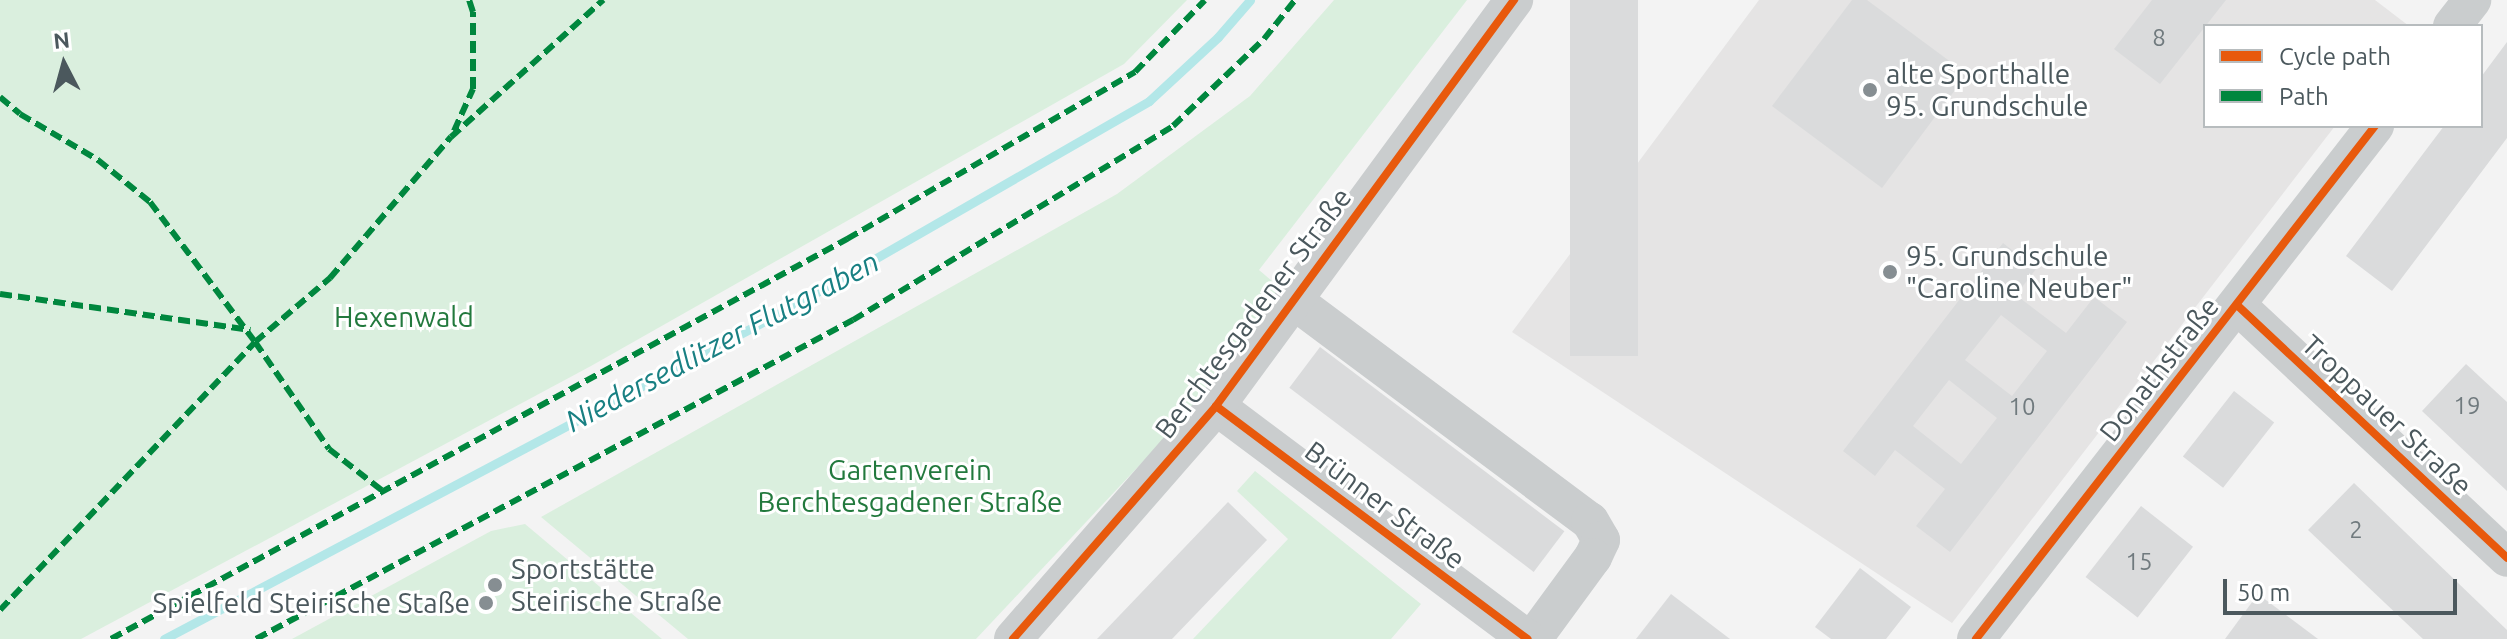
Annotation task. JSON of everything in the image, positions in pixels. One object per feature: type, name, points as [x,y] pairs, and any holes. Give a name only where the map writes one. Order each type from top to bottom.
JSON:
[{"type":"street","name":"Berchtesgadener Straße","points":[[1013,639],[1216,406],[1514,0]]},
{"type":"street","points":[[2454,24],[2472,0]]},
{"type":"street","name":"Donathstraße","points":[[1976,639],[2373,128]]},
{"type":"street","name":"Brünner Straße","points":[[1216,406],[1531,639],[1593,557],[1601,540],[1590,521],[1293,300]]},
{"type":"street","name":"Troppauer Straße","points":[[2237,305],[2507,558]]},
{"type":"shaded area","name":"95. Grundschule \"Caroline Neuber\"","points":[[1759,0],[2375,0],[2406,24],[2203,24],[2203,128],[2333,128],[1952,623],[1512,332]]},
{"type":"green space","name":"Hexenwald","points":[[0,0],[1187,0],[1124,64],[591,366],[81,639],[0,639]]},
{"type":"green space","name":"Gartenverein Berchtesgadener Straße","points":[[1334,0],[1467,0],[1259,270],[1284,291],[1215,385],[976,639],[688,639],[541,517],[1117,194],[1250,96]]},
{"type":"green space","points":[[1255,471],[1421,604],[1391,639],[1193,639],[1288,539],[1237,491]]},
{"type":"green space","name":"Sportstätte Steirische Straße","points":[[525,524],[662,639],[292,639],[491,531]]},
{"type":"building","points":[[1570,0],[1638,0],[1638,356],[1570,356]]},
{"type":"building","name":"alte Sporthalle 95. Grundschule","points":[[1852,0],[1867,0],[1967,74],[1882,188],[1772,106]]},
{"type":"building","points":[[2152,0],[2226,0],[2207,24],[2203,24],[2203,29],[2160,84],[2114,49]]},
{"type":"building","points":[[2507,42],[2507,138],[2392,291],[2346,256],[2442,128],[2483,128],[2483,74]]},
{"type":"building","points":[[2003,243],[2036,269],[2016,295],[2066,333],[2094,297],[2127,322],[1950,552],[1916,526],[1945,489],[1895,450],[1875,476],[1843,451]],"holes":[[[2001,315],[2047,351],[2012,396],[1965,360]],[[1949,380],[1997,418],[1961,464],[1913,426]]]},
{"type":"building","points":[[1320,347],[1564,531],[1534,572],[1289,388]]},
{"type":"building","points":[[2466,364],[2507,402],[2507,491],[2422,411]]},
{"type":"building","points":[[2234,391],[2274,422],[2223,488],[2183,456]]},
{"type":"building","points":[[2354,483],[2507,630],[2507,639],[2423,639],[2308,530]]},
{"type":"building","points":[[1228,502],[1267,540],[1172,639],[1097,639]]},
{"type":"building","points":[[2141,506],[2193,547],[2138,618],[2086,577]]},
{"type":"building","points":[[1860,568],[1911,607],[1886,639],[1831,639],[1815,627]]},
{"type":"building","points":[[1671,594],[1730,639],[1636,639]]},
{"type":"building","points":[[2258,594],[2318,639],[2225,639]]},
{"type":"waterway","name":"Niedersedlitzer Flutgraben","points":[[164,639],[791,307],[1149,101],[1218,37],[1250,0]]},
{"type":"marked path","points":[[454,131],[473,89],[473,12],[469,0]]},
{"type":"marked path","points":[[0,610],[255,342],[330,278],[451,137],[603,0]]},
{"type":"marked path","points":[[111,639],[847,239],[1135,72],[1205,0]]},
{"type":"marked path","points":[[256,639],[853,320],[1173,126],[1264,39],[1295,0]]},
{"type":"marked path","points":[[0,97],[20,114],[98,160],[150,202],[255,342],[329,449],[384,492]]},
{"type":"marked path","points":[[0,294],[250,330]]},
{"type":"cycle path","points":[[1013,639],[1216,406],[1514,0]]},
{"type":"cycle path","points":[[1976,639],[2373,128]]},
{"type":"cycle path","points":[[2237,305],[2507,558]]},
{"type":"cycle path","points":[[1216,406],[1528,639]]},
{"type":"place","name":"alte Sporthalle 95. Grundschule","points":[[1870,90]]},
{"type":"place","name":"95. Grundschule \"Caroline Neuber\"","points":[[1890,272]]},
{"type":"place","name":"Sportstätte Steirische Straße","points":[[495,585]]},
{"type":"place","name":"Spielfeld Steirische Staße","points":[[486,603]]}]
